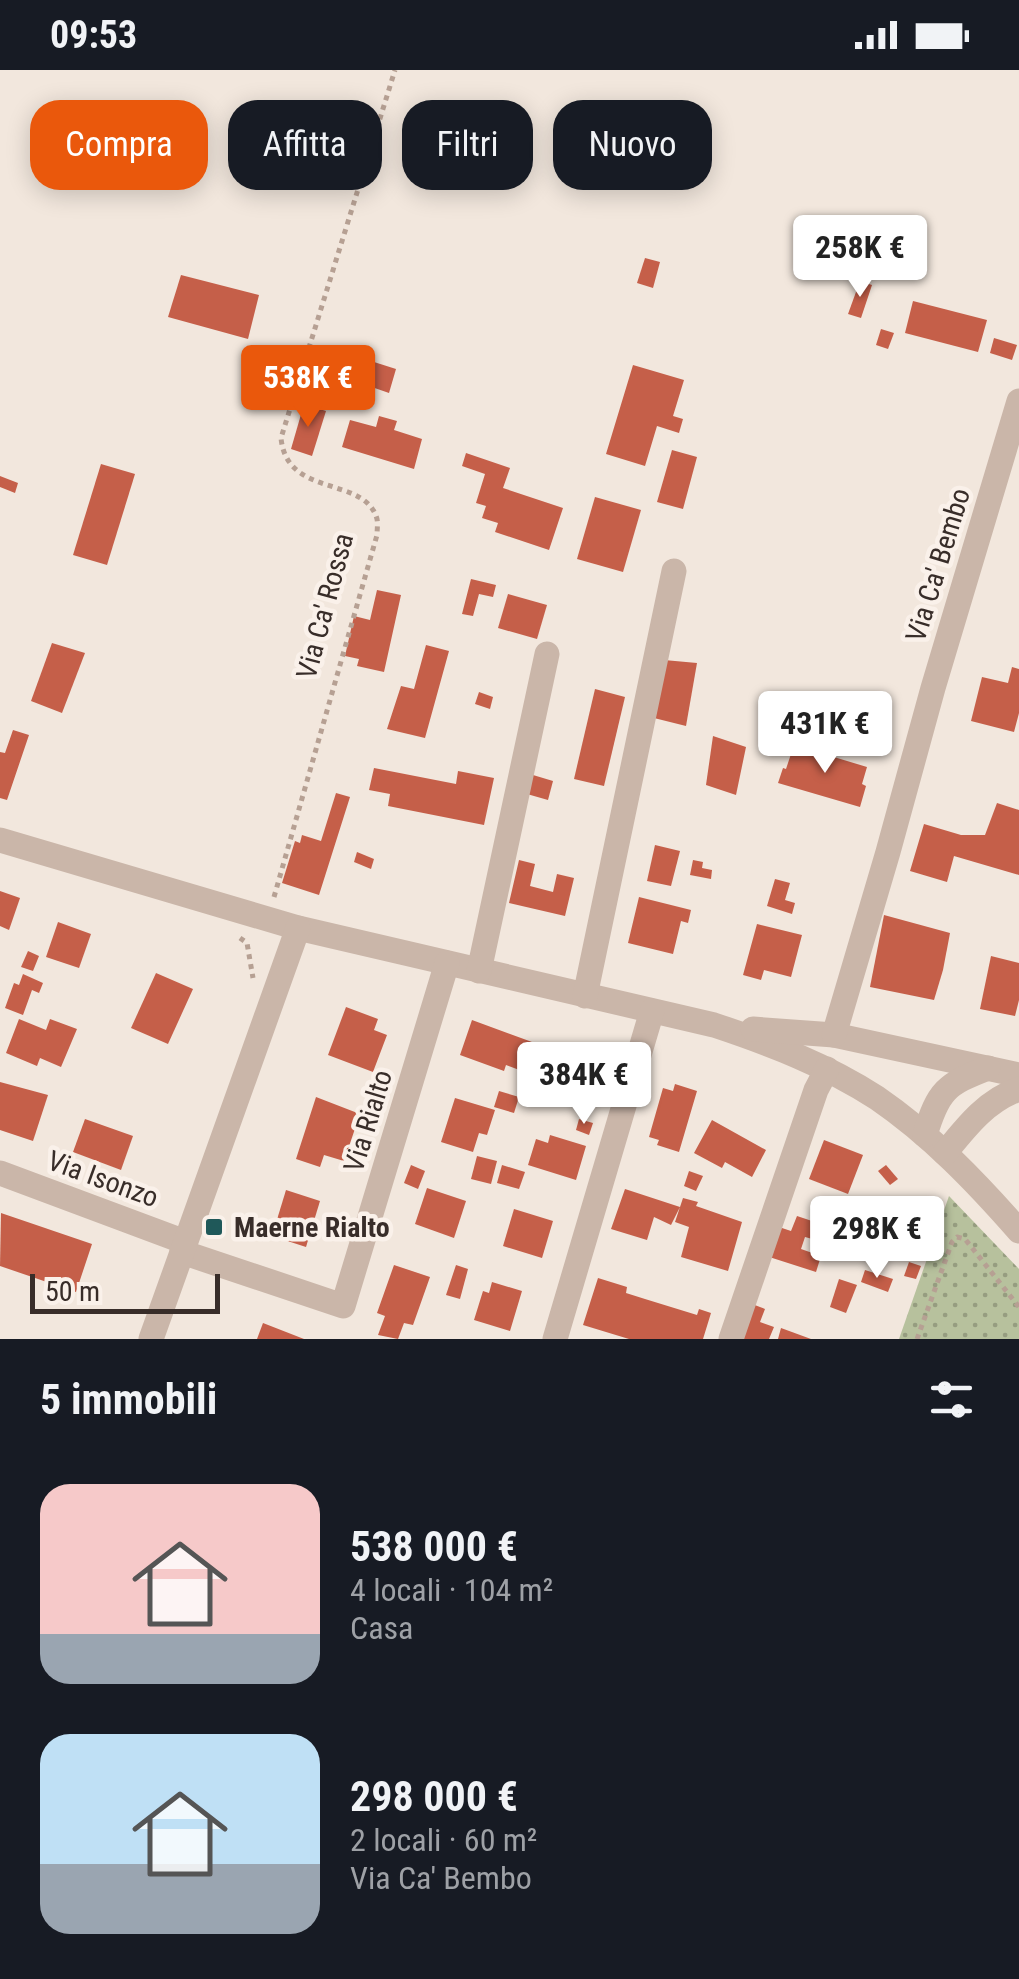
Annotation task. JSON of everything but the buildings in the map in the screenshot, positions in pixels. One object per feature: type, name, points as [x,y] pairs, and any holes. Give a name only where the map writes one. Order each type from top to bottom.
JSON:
[{"type":"street","name":"Via Ca' Bembo","points":[[834,1036],[1019,401]]},
{"type":"street","points":[[585,996],[674,571]]},
{"type":"street","points":[[480,971],[547,654]]},
{"type":"street","points":[[0,840],[298,928],[652,1012],[714,1025],[834,1036],[1019,1075]]},
{"type":"street","points":[[151,1339],[298,928]]},
{"type":"street","name":"Via Rialto","points":[[184,1247],[343,1306],[447,963]]},
{"type":"street","points":[[555,1339],[652,1012]]},
{"type":"street","points":[[714,1025],[776,1046],[877,1098],[945,1153],[1019,1230]]},
{"type":"street","points":[[925,1135],[937,1099],[962,1078],[988,1068]]},
{"type":"street","points":[[730,1339],[826,1069]]},
{"type":"street","points":[[945,1153],[974,1118],[999,1096],[1019,1088]]},
{"type":"street","name":"Via Isonzo","points":[[0,1173],[184,1247]]},
{"type":"path","name":"Via Ca' Rossa","points":[[268,920],[377,535],[377,518],[361,497],[302,474],[283,452],[281,438],[395,70]]},
{"type":"path","points":[[236,935],[248,944],[253,982]]},
{"type":"path","points":[[918,1339],[952,1242],[958,1237],[965,1239],[1019,1307]]},
{"type":"green space","points":[[949,1196],[1019,1269],[1019,1339],[899,1339]]},
{"type":"place","name":"Maerne Rialto","points":[[214,1227]]}]
